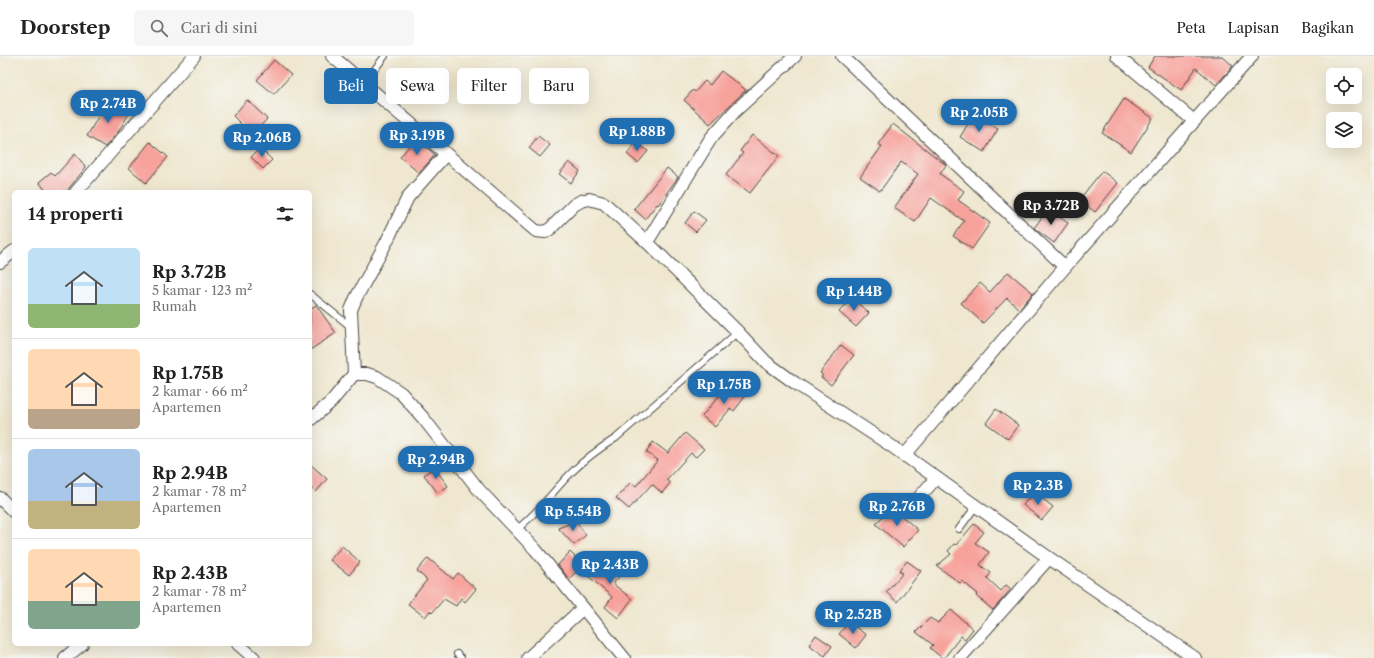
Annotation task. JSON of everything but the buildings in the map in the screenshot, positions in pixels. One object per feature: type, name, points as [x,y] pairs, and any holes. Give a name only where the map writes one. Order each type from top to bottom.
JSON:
[{"type":"street","points":[[78,190],[194,56]]},
{"type":"street","points":[[332,56],[346,68]]},
{"type":"street","points":[[647,242],[711,138],[735,111],[795,56]]},
{"type":"street","points":[[842,56],[1065,266]]},
{"type":"street","points":[[1117,56],[1194,121]]},
{"type":"street","points":[[904,456],[1065,266],[1194,121],[1244,59]]},
{"type":"street","points":[[378,95],[536,231],[545,232],[550,229],[574,205],[581,201],[589,199],[604,203],[647,242],[738,332],[766,362],[1195,658]]},
{"type":"street","points":[[312,418],[331,402],[354,374],[351,310],[356,298],[387,241],[408,197],[446,154]]},
{"type":"street","points":[[0,262],[12,253]]},
{"type":"street","points":[[354,374],[367,374],[377,377],[401,393],[424,418],[479,490],[515,530],[535,549],[624,658]]},
{"type":"street","points":[[909,509],[936,478]]},
{"type":"street","points":[[0,498],[12,510]]},
{"type":"street","points":[[960,658],[1049,558]]},
{"type":"street","points":[[528,658],[583,608]]},
{"type":"street","points":[[65,658],[80,646]]},
{"type":"street","points":[[240,646],[254,658]]},
{"type":"lane","points":[[376,68],[385,56]]},
{"type":"lane","points":[[312,296],[351,327]]},
{"type":"lane","points":[[515,530],[526,522],[573,472],[598,450],[616,438],[738,332]]},
{"type":"lane","points":[[959,529],[976,506]]}]
